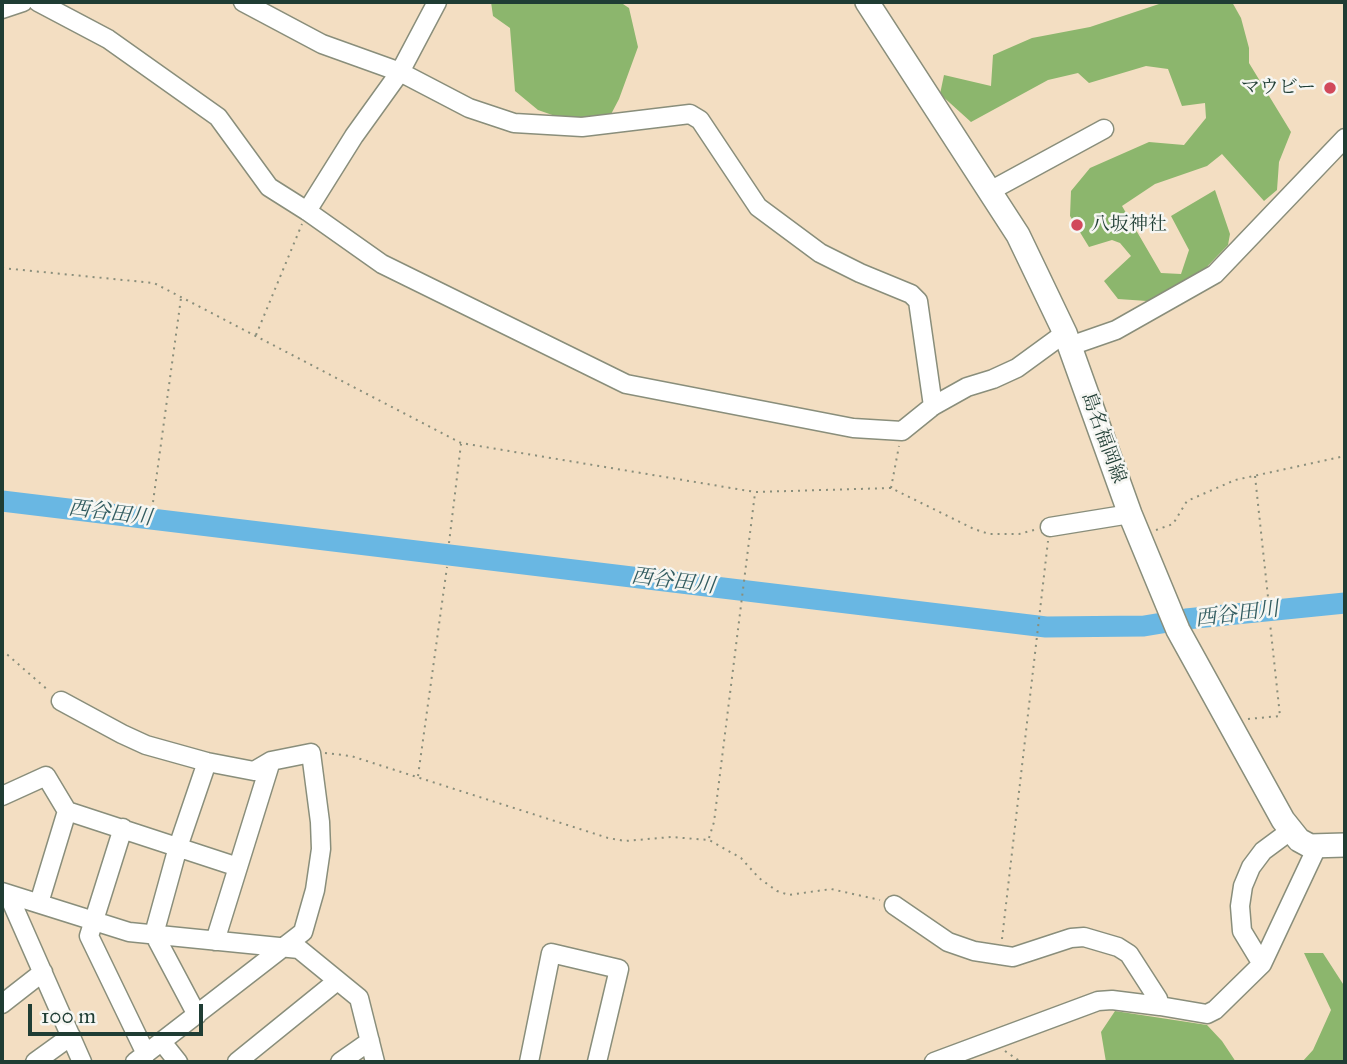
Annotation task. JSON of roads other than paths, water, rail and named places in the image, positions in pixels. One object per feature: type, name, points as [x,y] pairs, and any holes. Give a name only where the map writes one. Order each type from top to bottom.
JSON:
[{"type":"main road","name":"島名福岡線","points":[[867,2],[1018,236],[1067,340],[1134,524],[1175,624],[1290,831],[1305,844],[1317,848]]},
{"type":"main road","points":[[1317,848],[1345,845]]},
{"type":"street","points":[[2,9],[23,2]]},
{"type":"street","points":[[38,2],[108,39],[218,117],[269,187],[382,264],[406,277],[626,384],[853,428],[902,431],[933,406],[967,387],[1017,368],[1067,340],[1116,330],[1215,274],[1345,138]]},
{"type":"street","points":[[243,2],[322,44],[401,72],[469,108],[514,123],[582,127],[690,114],[700,121],[758,207],[820,253],[911,294],[918,301],[933,406]]},
{"type":"street","points":[[307,211],[354,136],[401,72],[437,2]]},
{"type":"street","points":[[990,191],[1104,129]]},
{"type":"street","points":[[1050,527],[1134,524]]},
{"type":"street","points":[[61,701],[134,740],[207,762],[254,771],[271,761],[311,753],[321,849],[315,890],[303,932],[141,1058],[89,936],[123,828]]},
{"type":"street","points":[[215,941],[271,761]]},
{"type":"street","points":[[197,1015],[154,934],[178,846],[207,762]]},
{"type":"street","points":[[2,796],[46,776],[67,811],[238,867]]},
{"type":"street","points":[[39,903],[67,811]]},
{"type":"street","points":[[1262,964],[1242,931],[1242,886],[1263,851],[1290,831]]},
{"type":"street","points":[[934,1062],[1098,1001],[1112,1000],[1207,1014],[1215,1010],[1262,964],[1317,848]]},
{"type":"street","points":[[5,893],[130,932],[299,949],[359,998],[375,1062]]},
{"type":"street","points":[[5,893],[82,1062]]},
{"type":"street","points":[[894,905],[948,942],[974,951],[1013,957],[1071,938],[1084,937],[1118,947],[1129,954],[1160,1006]]},
{"type":"street","points":[[529,1062],[551,953],[619,969],[597,1062]]},
{"type":"street","points":[[2,1004],[43,972]]},
{"type":"street","points":[[237,1062],[337,981]]},
{"type":"street","points":[[35,1062],[71,1036]]},
{"type":"street","points":[[340,1062],[370,1041]]},
{"type":"street","points":[[162,1042],[178,1062]]},
{"type":"waterway","name":"西谷田川","points":[[2,501],[1046,627],[1144,626],[1186,619],[1345,603]]},
{"type":"place","name":"マウビー","points":[[1330,88]]},
{"type":"place","name":"八坂神社","points":[[1077,225]]}]
